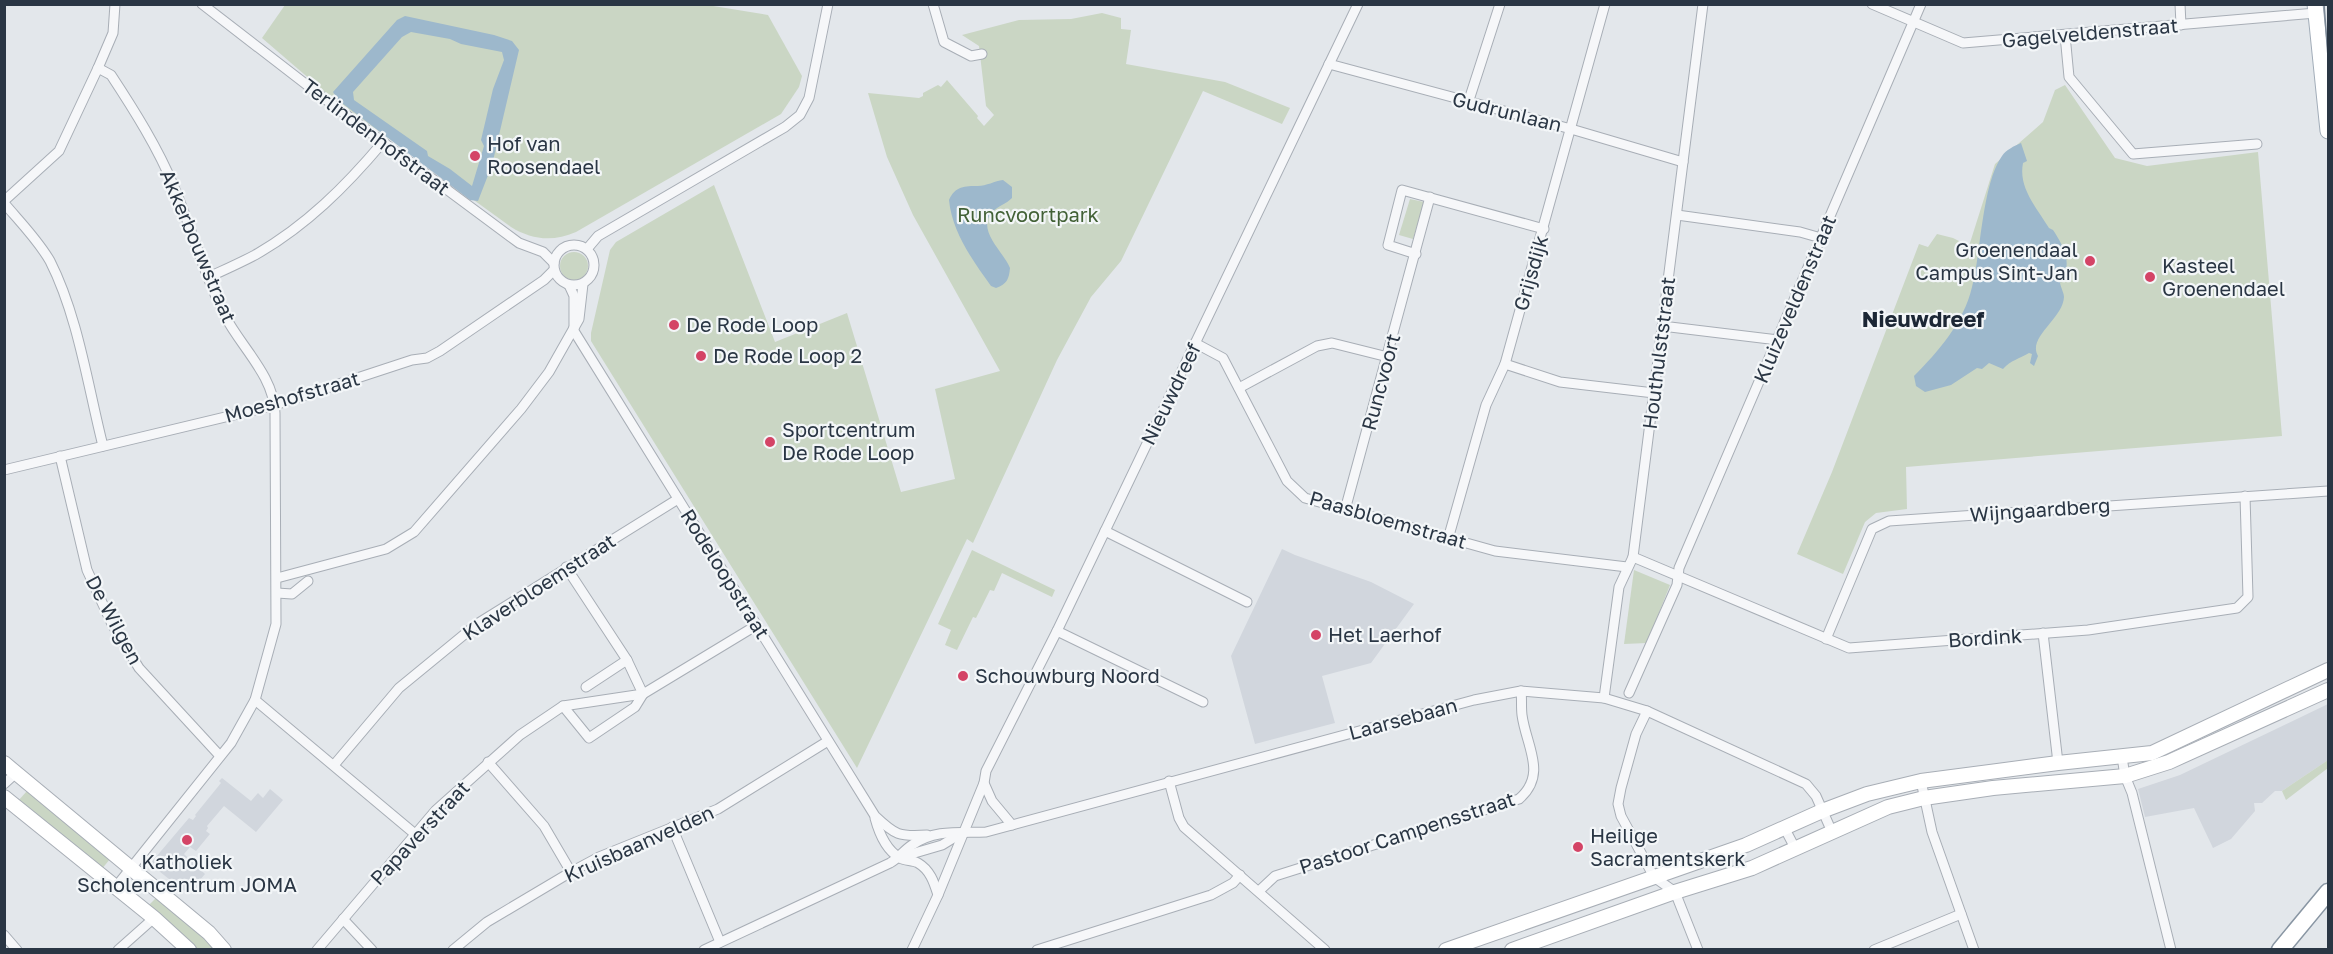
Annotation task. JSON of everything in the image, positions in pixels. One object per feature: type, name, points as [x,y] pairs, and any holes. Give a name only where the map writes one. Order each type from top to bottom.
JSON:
[{"type":"highway","points":[[2280,950],[2328,892]]},
{"type":"main road","points":[[2315,8],[2328,131]]},
{"type":"street","points":[[103,446],[65,298],[49,260],[4,202],[59,151],[113,33],[115,4]]},
{"type":"street","name":"Terlindenhofstraat","points":[[202,4],[519,243],[543,252],[554,266]]},
{"type":"street","points":[[587,249],[598,236],[785,127],[800,115],[809,98],[828,4]]},
{"type":"street","points":[[933,4],[944,42],[971,56],[982,54]]},
{"type":"street","name":"Nieuwdreef","points":[[914,949],[984,783],[986,771],[1057,631],[1358,4]]},
{"type":"street","points":[[1468,103],[1500,4]]},
{"type":"street","name":"Grijsdijk","points":[[1448,539],[1486,405],[1505,364],[1605,4]]},
{"type":"street","name":"Houthulststraat","points":[[1604,698],[1619,588],[1633,557],[1703,4]]},
{"type":"street","name":"Gagelveldenstraat","points":[[1872,4],[1963,43],[2181,26],[2315,8]]},
{"type":"street","name":"Kluizeveldenstraat","points":[[1678,576],[1679,568],[1921,4]]},
{"type":"street","points":[[2180,4],[2181,26]]},
{"type":"street","points":[[2065,35],[2069,77],[2133,154],[2257,144]]},
{"type":"street","name":"Gudrunlaan","points":[[1329,64],[1571,129],[1683,162]]},
{"type":"street","name":"Akkerbouwstraat","points":[[98,68],[111,75],[159,155],[174,185],[225,316],[268,384],[275,405],[276,624],[255,700],[231,743],[115,888]]},
{"type":"street","points":[[209,277],[255,255],[301,225],[354,177],[383,142]]},
{"type":"street","points":[[1416,254],[1389,245],[1388,242],[1402,190],[1544,229]]},
{"type":"street","name":"Runcvoort","points":[[1345,510],[1430,197]]},
{"type":"street","points":[[1677,215],[1800,232],[1821,238]]},
{"type":"street","points":[[569,285],[582,284],[590,278],[594,271],[592,255],[582,246],[570,245],[559,251],[554,266],[557,277],[569,285],[574,296],[574,331]]},
{"type":"street","name":"Moeshofstraat","points":[[4,470],[275,405],[412,360],[426,358],[440,351],[544,280],[554,266]]},
{"type":"street","points":[[277,578],[386,549],[414,532],[533,394],[574,331],[579,319],[582,284]]},
{"type":"street","points":[[1662,326],[1778,340]]},
{"type":"street","name":"Rodeloopstraat","points":[[574,331],[875,816],[892,832],[899,844],[900,858]]},
{"type":"street","name":"Paasbloemstraat","points":[[1195,343],[1223,358],[1287,481],[1305,498],[1448,539],[1523,555],[1627,567]]},
{"type":"street","points":[[1239,388],[1317,346],[1329,343],[1388,357]]},
{"type":"street","points":[[1505,364],[1560,381],[1654,393]]},
{"type":"street","name":"De Wilgen","points":[[60,456],[87,570],[112,624],[139,668],[220,756]]},
{"type":"street","name":"Wijngaardberg","points":[[1826,639],[1872,529],[1889,521],[2328,490]]},
{"type":"street","name":"Bordink","points":[[1633,557],[1849,648],[2088,630],[2237,608],[2248,597],[2245,496]]},
{"type":"street","name":"Klaverbloemstraat","points":[[334,765],[399,688],[477,624],[678,499]]},
{"type":"street","points":[[1105,531],[1247,602]]},
{"type":"street","points":[[566,567],[627,660],[643,694]]},
{"type":"street","points":[[1629,693],[1677,585],[1678,576]]},
{"type":"street","points":[[277,593],[292,594],[308,581]]},
{"type":"street","points":[[563,706],[643,694],[757,625]]},
{"type":"street","points":[[1057,631],[1203,702]]},
{"type":"street","points":[[2043,633],[2058,763]]},
{"type":"street","points":[[586,687],[627,660]]},
{"type":"street","points":[[1446,950],[1746,845],[1822,811],[1867,794],[1921,782],[2152,753],[2328,670]]},
{"type":"street","points":[[1512,950],[1675,892],[1752,868],[1888,807],[1924,798],[1993,788],[2125,776],[2169,762],[2328,690]]},
{"type":"street","name":"Laarsebaan","points":[[900,858],[911,845],[932,835],[987,832],[1474,700],[1521,691],[1604,698],[1647,711],[1806,784],[1816,796],[1832,832]]},
{"type":"street","name":"Pastoor Campensstraat","points":[[1259,891],[1275,876],[1519,799],[1526,793],[1534,779],[1535,766],[1522,714],[1521,691]]},
{"type":"street","points":[[563,706],[589,738],[635,707],[643,694]]},
{"type":"street","points":[[255,700],[415,834]]},
{"type":"street","name":"Papaverstraat","points":[[317,950],[436,810],[520,735],[563,706]]},
{"type":"street","points":[[1647,711],[1636,734],[1618,804],[1621,816],[1654,877],[1675,892],[1698,950]]},
{"type":"street","name":"Kruisbaanvelden","points":[[453,950],[487,922],[571,872],[599,857],[718,809],[828,741]]},
{"type":"street","points":[[2122,757],[2171,950]]},
{"type":"street","points":[[488,762],[544,826],[571,872]]},
{"type":"street","points":[[4,763],[209,933],[224,950]]},
{"type":"street","points":[[4,784],[16,773]]},
{"type":"street","points":[[1170,782],[1179,818],[1184,827],[1325,950]]},
{"type":"street","points":[[1921,782],[1932,832],[1974,950]]},
{"type":"street","points":[[984,783],[992,801],[1012,825]]},
{"type":"street","points":[[4,797],[154,918],[189,950]]},
{"type":"street","name":"Rodeloopstraat","points":[[875,816],[878,831],[900,858]]},
{"type":"street","points":[[672,827],[720,942]]},
{"type":"street","points":[[1785,829],[1795,848]]},
{"type":"street","points":[[892,832],[912,836],[932,835]]},
{"type":"street","name":"Laarsebaan","points":[[704,950],[900,858],[942,845],[962,833]]},
{"type":"street","points":[[900,858],[919,864],[933,878],[938,895]]},
{"type":"street","points":[[1038,950],[1211,895],[1233,883],[1240,875]]},
{"type":"street","points":[[1874,950],[1961,914]]},
{"type":"street","points":[[118,950],[154,918]]},
{"type":"street","points":[[344,919],[372,950]]},
{"type":"street","points":[[4,935],[17,950]]},
{"type":"shaded area","name":"Het Laerhof","points":[[1282,549],[1371,582],[1414,604],[1371,663],[1322,676],[1335,723],[1255,744],[1231,656]]},
{"type":"shaded area","points":[[2328,704],[2328,760],[2282,791],[2275,791],[2262,803],[2254,803],[2255,811],[2231,839],[2213,848],[2194,808],[2145,817],[2138,789],[2180,775]]},
{"type":"shaded area","name":"Katholiek Scholencentrum JOMA","points":[[222,778],[251,801],[258,793],[263,798],[270,789],[283,800],[256,832],[224,806],[207,826],[206,831],[210,834],[196,851],[190,847],[184,854],[205,874],[188,894],[150,864],[189,818],[193,820],[221,783],[219,781]]},
{"type":"green space","points":[[285,5],[707,5],[768,15],[802,76],[799,87],[781,114],[576,232],[551,238],[535,237],[511,227],[326,93],[262,38]]},
{"type":"green space","name":"Runcvoortpark","points":[[1102,13],[1121,18],[1121,29],[1131,30],[1126,64],[1225,82],[1290,108],[1282,124],[1203,91],[1121,261],[1091,297],[1057,360],[973,543],[967,539],[857,768],[591,341],[610,250],[616,242],[714,185],[775,342],[847,313],[901,492],[955,479],[935,389],[1000,371],[913,215],[887,157],[868,93],[919,98],[923,96],[923,93],[938,85],[941,87],[947,80],[984,126],[994,115],[986,106],[979,46],[962,35],[1019,20],[1071,19]]},
{"type":"green space","name":"Groenendaal Campus Sint-Jan","points":[[2065,85],[2115,158],[2147,166],[2258,152],[2282,436],[1906,467],[1907,509],[1876,513],[1865,522],[1843,574],[1797,554],[1832,472],[1919,244],[1928,247],[1937,234],[1953,238],[1969,246],[1995,164],[2043,122],[2055,90]]},
{"type":"green space","points":[[1410,199],[1424,202],[1413,239],[1399,235]]},
{"type":"green space","points":[[574,252],[584,256],[588,266],[584,276],[574,280],[564,276],[560,266],[564,256]]},
{"type":"green space","points":[[972,550],[1055,590],[1052,597],[1002,573],[994,591],[990,590],[976,618],[973,617],[957,650],[945,645],[951,630],[938,624]]},
{"type":"green space","points":[[1634,570],[1670,585],[1647,643],[1624,644]]},
{"type":"green space","points":[[2328,760],[2328,768],[2286,800],[2282,791]]},
{"type":"green space","points":[[27,791],[110,859],[101,870],[18,801]]},
{"type":"green space","points":[[157,897],[217,949],[197,949],[147,907]]},
{"type":"water","points":[[405,16],[494,35],[512,41],[519,50],[492,165],[478,201],[470,200],[338,100],[333,92],[397,20]],"holes":[[[411,32],[450,39],[461,44],[502,52],[504,60],[493,89],[481,140],[484,146],[472,186],[354,100],[353,92],[402,37]]]},
{"type":"water","points":[[2021,143],[2027,161],[2023,163],[2022,172],[2026,189],[2049,228],[2053,230],[2066,256],[2066,269],[2060,283],[2064,295],[2062,305],[2037,342],[2038,356],[2034,366],[2030,363],[2032,354],[2029,353],[2003,369],[1989,363],[1951,385],[1925,392],[1916,386],[1914,376],[1941,347],[1963,312],[1972,287],[1986,201],[1995,168],[2006,152]]},
{"type":"water","points":[[1003,180],[1012,187],[1012,198],[992,212],[987,227],[1010,268],[1007,281],[996,288],[991,286],[964,246],[954,223],[949,200],[954,192],[961,188]]},
{"type":"tram line","points":[[2324,4],[2328,57]]},
{"type":"place","name":"Hof van Roosendael","points":[[475,156]]},
{"type":"place","name":"Groenendaal Campus Sint-Jan","points":[[2090,261]]},
{"type":"place","name":"Kasteel Groenendael","points":[[2150,277]]},
{"type":"place","name":"De Rode Loop","points":[[674,325]]},
{"type":"place","name":"De Rode Loop 2","points":[[701,356]]},
{"type":"place","name":"Sportcentrum De Rode Loop","points":[[770,442]]},
{"type":"place","name":"Het Laerhof","points":[[1316,635]]},
{"type":"place","name":"Schouwburg Noord","points":[[963,676]]},
{"type":"place","name":"Katholiek Scholencentrum JOMA","points":[[187,840]]},
{"type":"place","name":"Heilige Sacramentskerk","points":[[1578,847]]},
{"type":"district","name":"Nieuwdreef","points":[[1923,319]]}]
